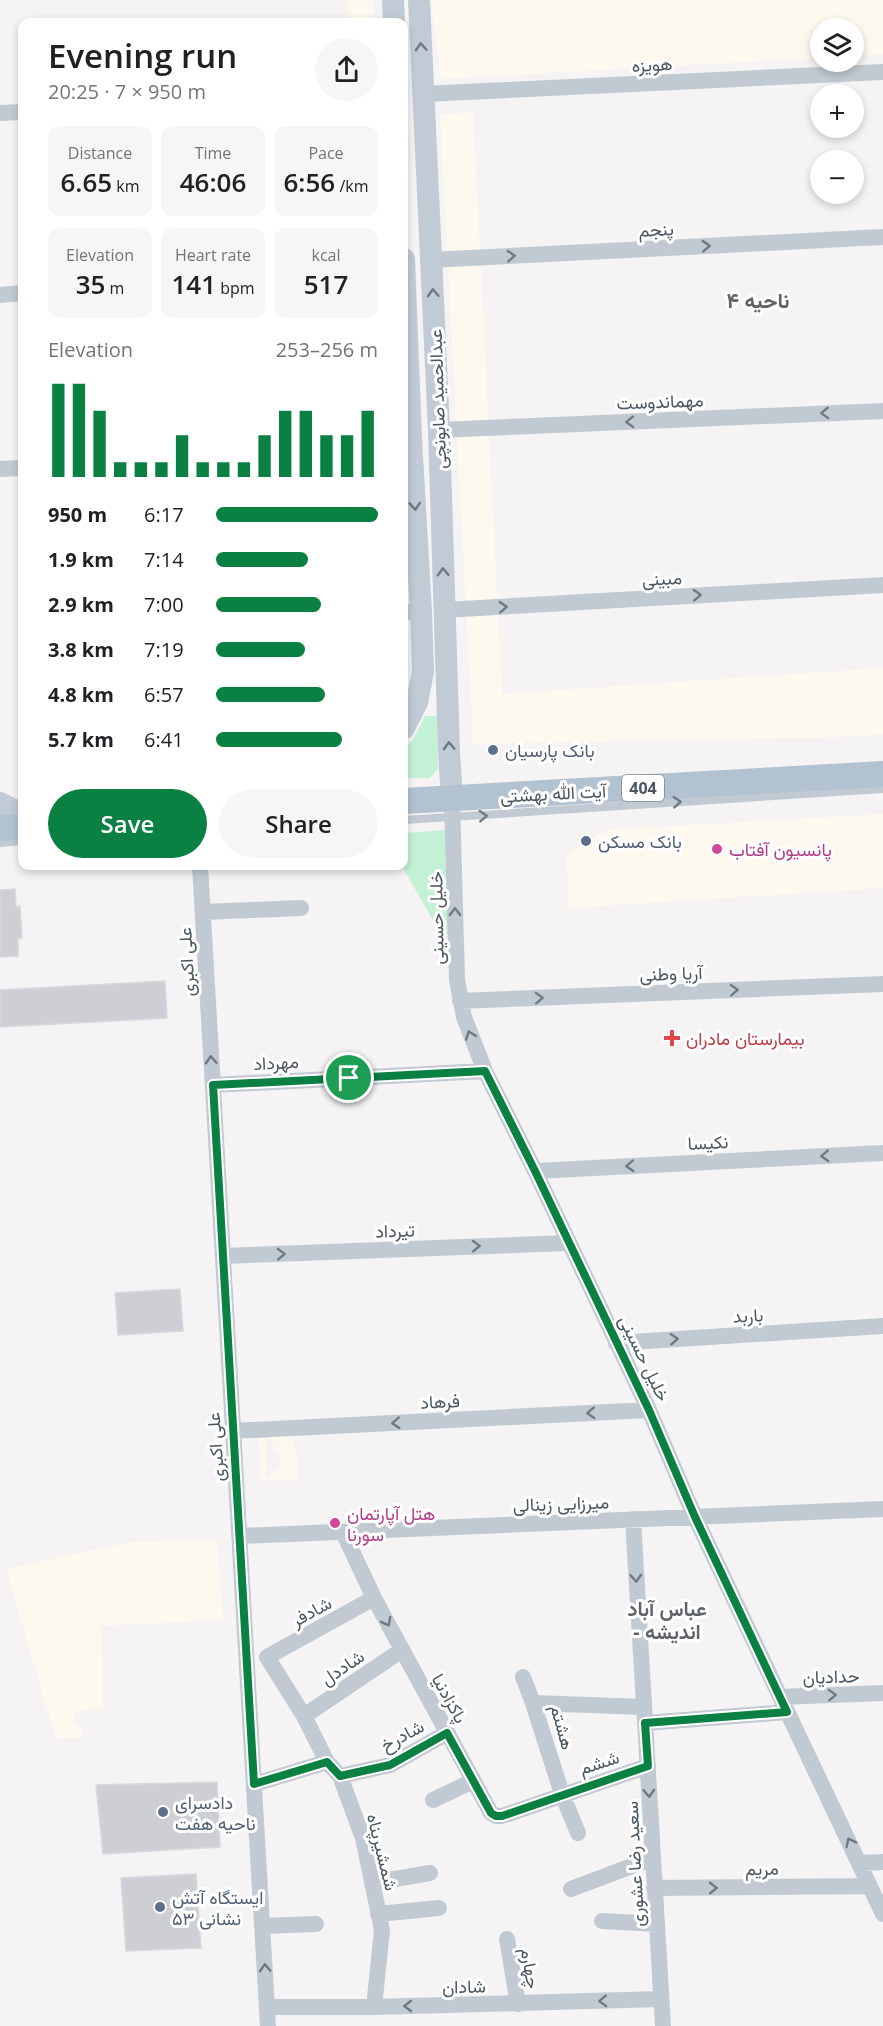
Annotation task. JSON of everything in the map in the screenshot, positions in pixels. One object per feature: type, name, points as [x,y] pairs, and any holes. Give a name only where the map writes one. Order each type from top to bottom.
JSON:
[{"type":"main road","points":[[393,0],[394,18]]},
{"type":"main road","name":"عبدالحمید صابونچی","points":[[419,0],[414,94],[432,260],[453,808]]},
{"type":"main road","name":"عبدالحمید صابونچی","points":[[408,473],[412,611],[423,672],[420,693],[408,721]]},
{"type":"main road","points":[[412,611],[444,610]]},
{"type":"main road","name":"آیت الله بهشتی","points":[[408,802],[453,808],[883,774]]},
{"type":"main road","points":[[0,803],[18,812]]},
{"type":"main road","points":[[0,828],[18,827]]},
{"type":"street","name":"هویزه","points":[[414,94],[883,72]]},
{"type":"street","points":[[0,113],[18,112]]},
{"type":"street","name":"پنجم","points":[[432,260],[883,237]]},
{"type":"street","points":[[0,295],[18,293]]},
{"type":"street","name":"مهماندوست","points":[[439,430],[883,411]]},
{"type":"street","points":[[0,469],[18,468]]},
{"type":"street","name":"مبینی","points":[[444,610],[883,585]]},
{"type":"street","name":"خلیل حسینی","points":[[453,808],[456,953],[460,1001],[470,1036],[649,1410],[695,1517],[883,1914]]},
{"type":"street","name":"علی‌ اکبری","points":[[200,870],[268,2026]]},
{"type":"street","points":[[203,912],[301,908]]},
{"type":"street","name":"آریا وطنی","points":[[460,1001],[883,984]]},
{"type":"street","name":"مهرداد","points":[[213,1085],[485,1071]]},
{"type":"street","name":"نکیسا","points":[[535,1171],[883,1153]]},
{"type":"street","name":"تیرداد","points":[[223,1256],[569,1243]]},
{"type":"street","name":"باربد","points":[[616,1343],[883,1326]]},
{"type":"street","name":"فرهاد","points":[[233,1431],[649,1410]]},
{"type":"street","name":"میرزایی زینالی","points":[[240,1536],[883,1509]]},
{"type":"street","name":"سعید رضا عشوری","points":[[633,1519],[663,2026]]},
{"type":"street","name":"پاکزادنیا","points":[[342,1532],[374,1598],[491,1813],[502,1816],[562,1794]]},
{"type":"street","name":"شادفر","points":[[267,1657],[374,1598]]},
{"type":"street","name":"شاددل","points":[[304,1716],[402,1650]]},
{"type":"street","name":"شمشیرپناه","points":[[267,1657],[304,1716],[327,1762],[340,1776],[363,1838],[382,1930],[374,2007]]},
{"type":"street","points":[[523,1677],[533,1703]]},
{"type":"street","name":"حدادیان","points":[[644,1715],[784,1705],[883,1693]]},
{"type":"street","name":"هشتم","points":[[578,1833],[562,1794],[533,1703],[644,1715]]},
{"type":"street","name":"شادرخ","points":[[340,1776],[390,1765],[447,1733]]},
{"type":"street","points":[[254,1784],[327,1762]]},
{"type":"street","name":"ششم","points":[[562,1794],[648,1766]]},
{"type":"street","points":[[433,1800],[473,1781]]},
{"type":"street","points":[[571,1889],[653,1858]]},
{"type":"street","points":[[860,1863],[883,1862]]},
{"type":"street","points":[[372,1883],[430,1873]]},
{"type":"street","name":"مریم","points":[[654,1888],[870,1886]]},
{"type":"street","points":[[378,1914],[439,1908]]},
{"type":"street","points":[[602,1921],[657,1924]]},
{"type":"street","points":[[262,1926],[316,1924]]},
{"type":"street","name":"چهارم","points":[[507,1939],[518,2004]]},
{"type":"street","name":"شادان","points":[[267,2007],[374,2007],[661,1999]]},
{"type":"lane","points":[[408,819],[453,808],[883,789]]},
{"type":"lane","points":[[0,843],[18,841]]},
{"type":"shaded area","points":[[348,0],[373,0],[374,18],[349,18]]},
{"type":"shaded area","points":[[431,0],[883,0],[883,54],[864,55],[864,18],[810,18],[810,59],[441,79]]},
{"type":"shaded area","points":[[473,112],[502,694],[883,668],[883,734],[846,737],[473,744],[440,115]]},
{"type":"shaded area","points":[[883,814],[883,888],[569,908],[566,856],[605,830]]},
{"type":"shaded area","points":[[289,1432],[298,1456],[297,1481],[261,1481],[258,1433]],"holes":[[[265,1436],[296,1454],[270,1442],[280,1456],[280,1467],[267,1478]]]},
{"type":"shaded area","points":[[217,1540],[223,1620],[101,1626],[103,1708],[75,1711],[75,1726],[82,1726],[83,1737],[56,1739],[6,1569],[131,1542]]},
{"type":"green space","points":[[425,716],[437,716],[438,769],[430,778],[408,778],[408,745]]},
{"type":"green space","points":[[446,830],[449,935],[442,936],[404,870],[408,870],[408,833]]},
{"type":"building","points":[[15,889],[16,907],[20,906],[22,938],[18,939],[18,956],[0,957],[0,890]]},
{"type":"building","points":[[165,981],[167,1018],[0,1027],[0,990]]},
{"type":"building","points":[[180,1289],[183,1331],[118,1335],[115,1293]]},
{"type":"building","points":[[217,1782],[220,1847],[103,1854],[96,1785]]},
{"type":"building","points":[[196,1874],[201,1948],[126,1951],[121,1878]]},
{"type":"place","name":"بانک پارسیان","points":[[493,750]]},
{"type":"place","name":"بانک مسکن","points":[[586,841]]},
{"type":"place","name":"پانسیون آفتاب","points":[[717,849]]},
{"type":"place","name":"بیمارستان مادران","points":[[672,1038]]},
{"type":"place","name":"هتل آپارتمان سورنا","points":[[335,1523]]},
{"type":"place","name":"دادسرای ناحیه هفت","points":[[163,1812]]},
{"type":"place","name":"ایستگاه آتش نشانی ۵۳","points":[[160,1907]]},
{"type":"district","name":"ناحیه ۴","points":[[758,300]]},
{"type":"district","name":"عباس آباد - اندیشه","points":[[667,1620]]},
{"type":"route","points":[[485,1071],[649,1410],[695,1517],[787,1712],[645,1723],[648,1766],[502,1816],[491,1813],[447,1733],[390,1765],[340,1776],[327,1762],[254,1784],[213,1085],[349,1078],[485,1071]]}]
